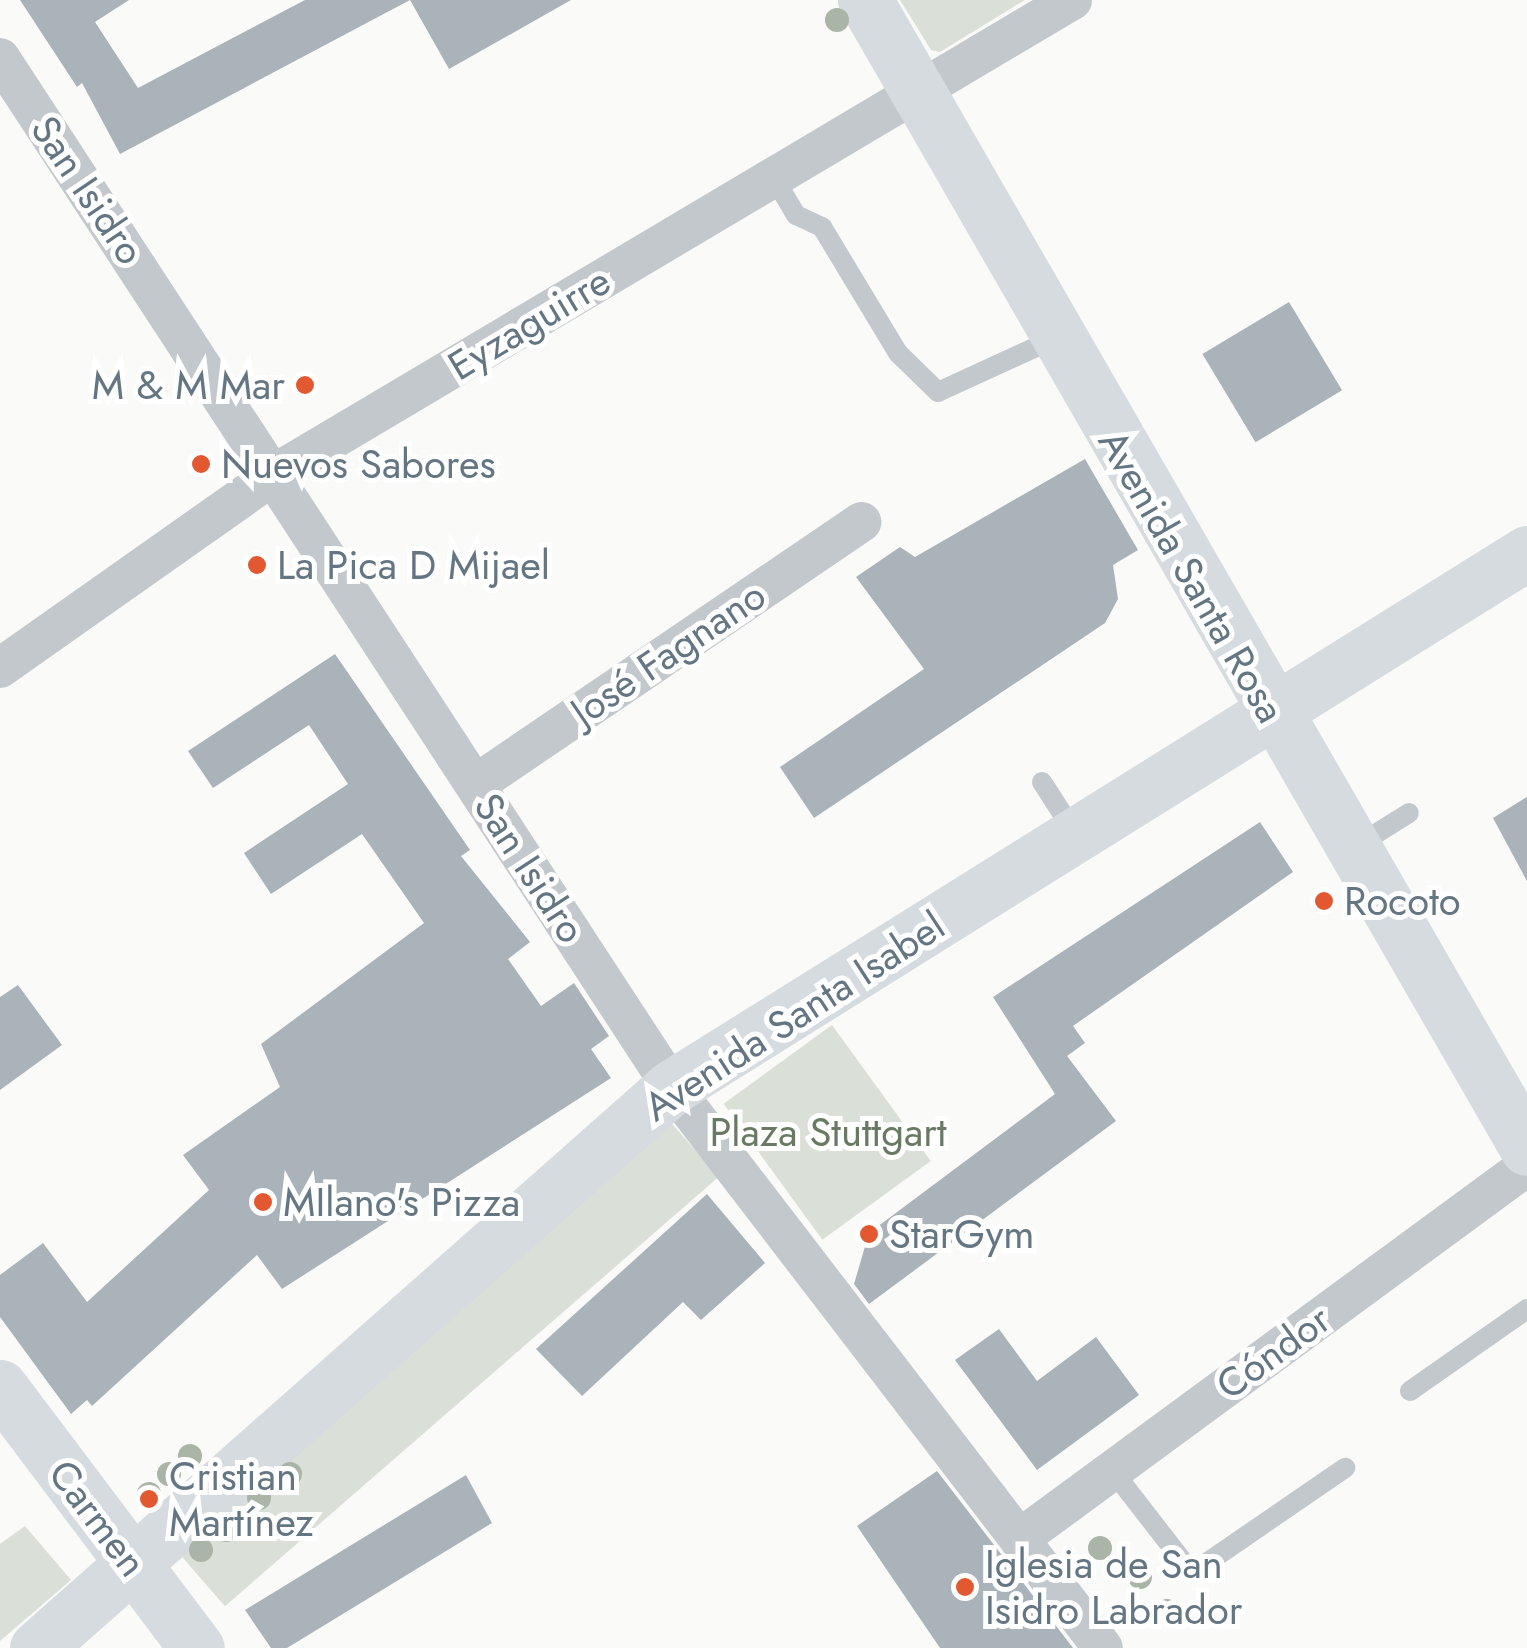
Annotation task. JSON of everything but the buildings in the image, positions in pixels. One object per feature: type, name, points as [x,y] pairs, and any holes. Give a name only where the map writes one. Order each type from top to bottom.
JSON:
[{"type":"main road","name":"Avenida Santa Rosa","points":[[864,0],[1054,339],[1527,1148]]},
{"type":"main road","name":"Avenida Santa Isabel","points":[[37,1648],[672,1087],[1274,716],[1527,553]]},
{"type":"main road","name":"Carmen","points":[[0,1388],[197,1648]]},
{"type":"street","name":"Eyzaguirre","points":[[0,668],[276,472],[1072,0]]},
{"type":"street","name":"San Isidro","points":[[0,58],[276,472],[672,1087],[1102,1648]]},
{"type":"street","name":"José Fagnano","points":[[476,784],[861,522]]},
{"type":"street","name":"Cóndor","points":[[1019,1539],[1527,1166]]},
{"type":"lane","points":[[774,178],[796,214],[822,227],[898,353],[938,392],[1054,339]]},
{"type":"lane","points":[[1042,782],[1078,838]]},
{"type":"lane","points":[[1352,849],[1409,813]]},
{"type":"lane","points":[[1410,1392],[1527,1309]]},
{"type":"lane","points":[[1112,1470],[1192,1573],[1345,1468]]},
{"type":"green space","points":[[900,0],[1025,0],[940,52],[931,50]]},
{"type":"green space","name":"Plaza Stuttgart","points":[[832,1025],[931,1161],[822,1240],[724,1104]]},
{"type":"green space","points":[[668,1119],[719,1177],[225,1606],[174,1548]]},
{"type":"green space","points":[[25,1526],[71,1580],[0,1641],[0,1544]]},
{"type":"place","name":"M & M Mar","points":[[305,385]]},
{"type":"place","name":"Nuevos Sabores","points":[[201,464]]},
{"type":"place","name":"La Pica D Mijael","points":[[257,565]]},
{"type":"place","name":"Rocoto","points":[[1324,901]]},
{"type":"place","name":"MIlano's Pizza","points":[[263,1202]]},
{"type":"place","name":"StarGym","points":[[869,1234]]},
{"type":"place","name":"Cristian Martínez","points":[[149,1499]]},
{"type":"place","name":"Iglesia de San Isidro Labrador","points":[[965,1587]]}]
